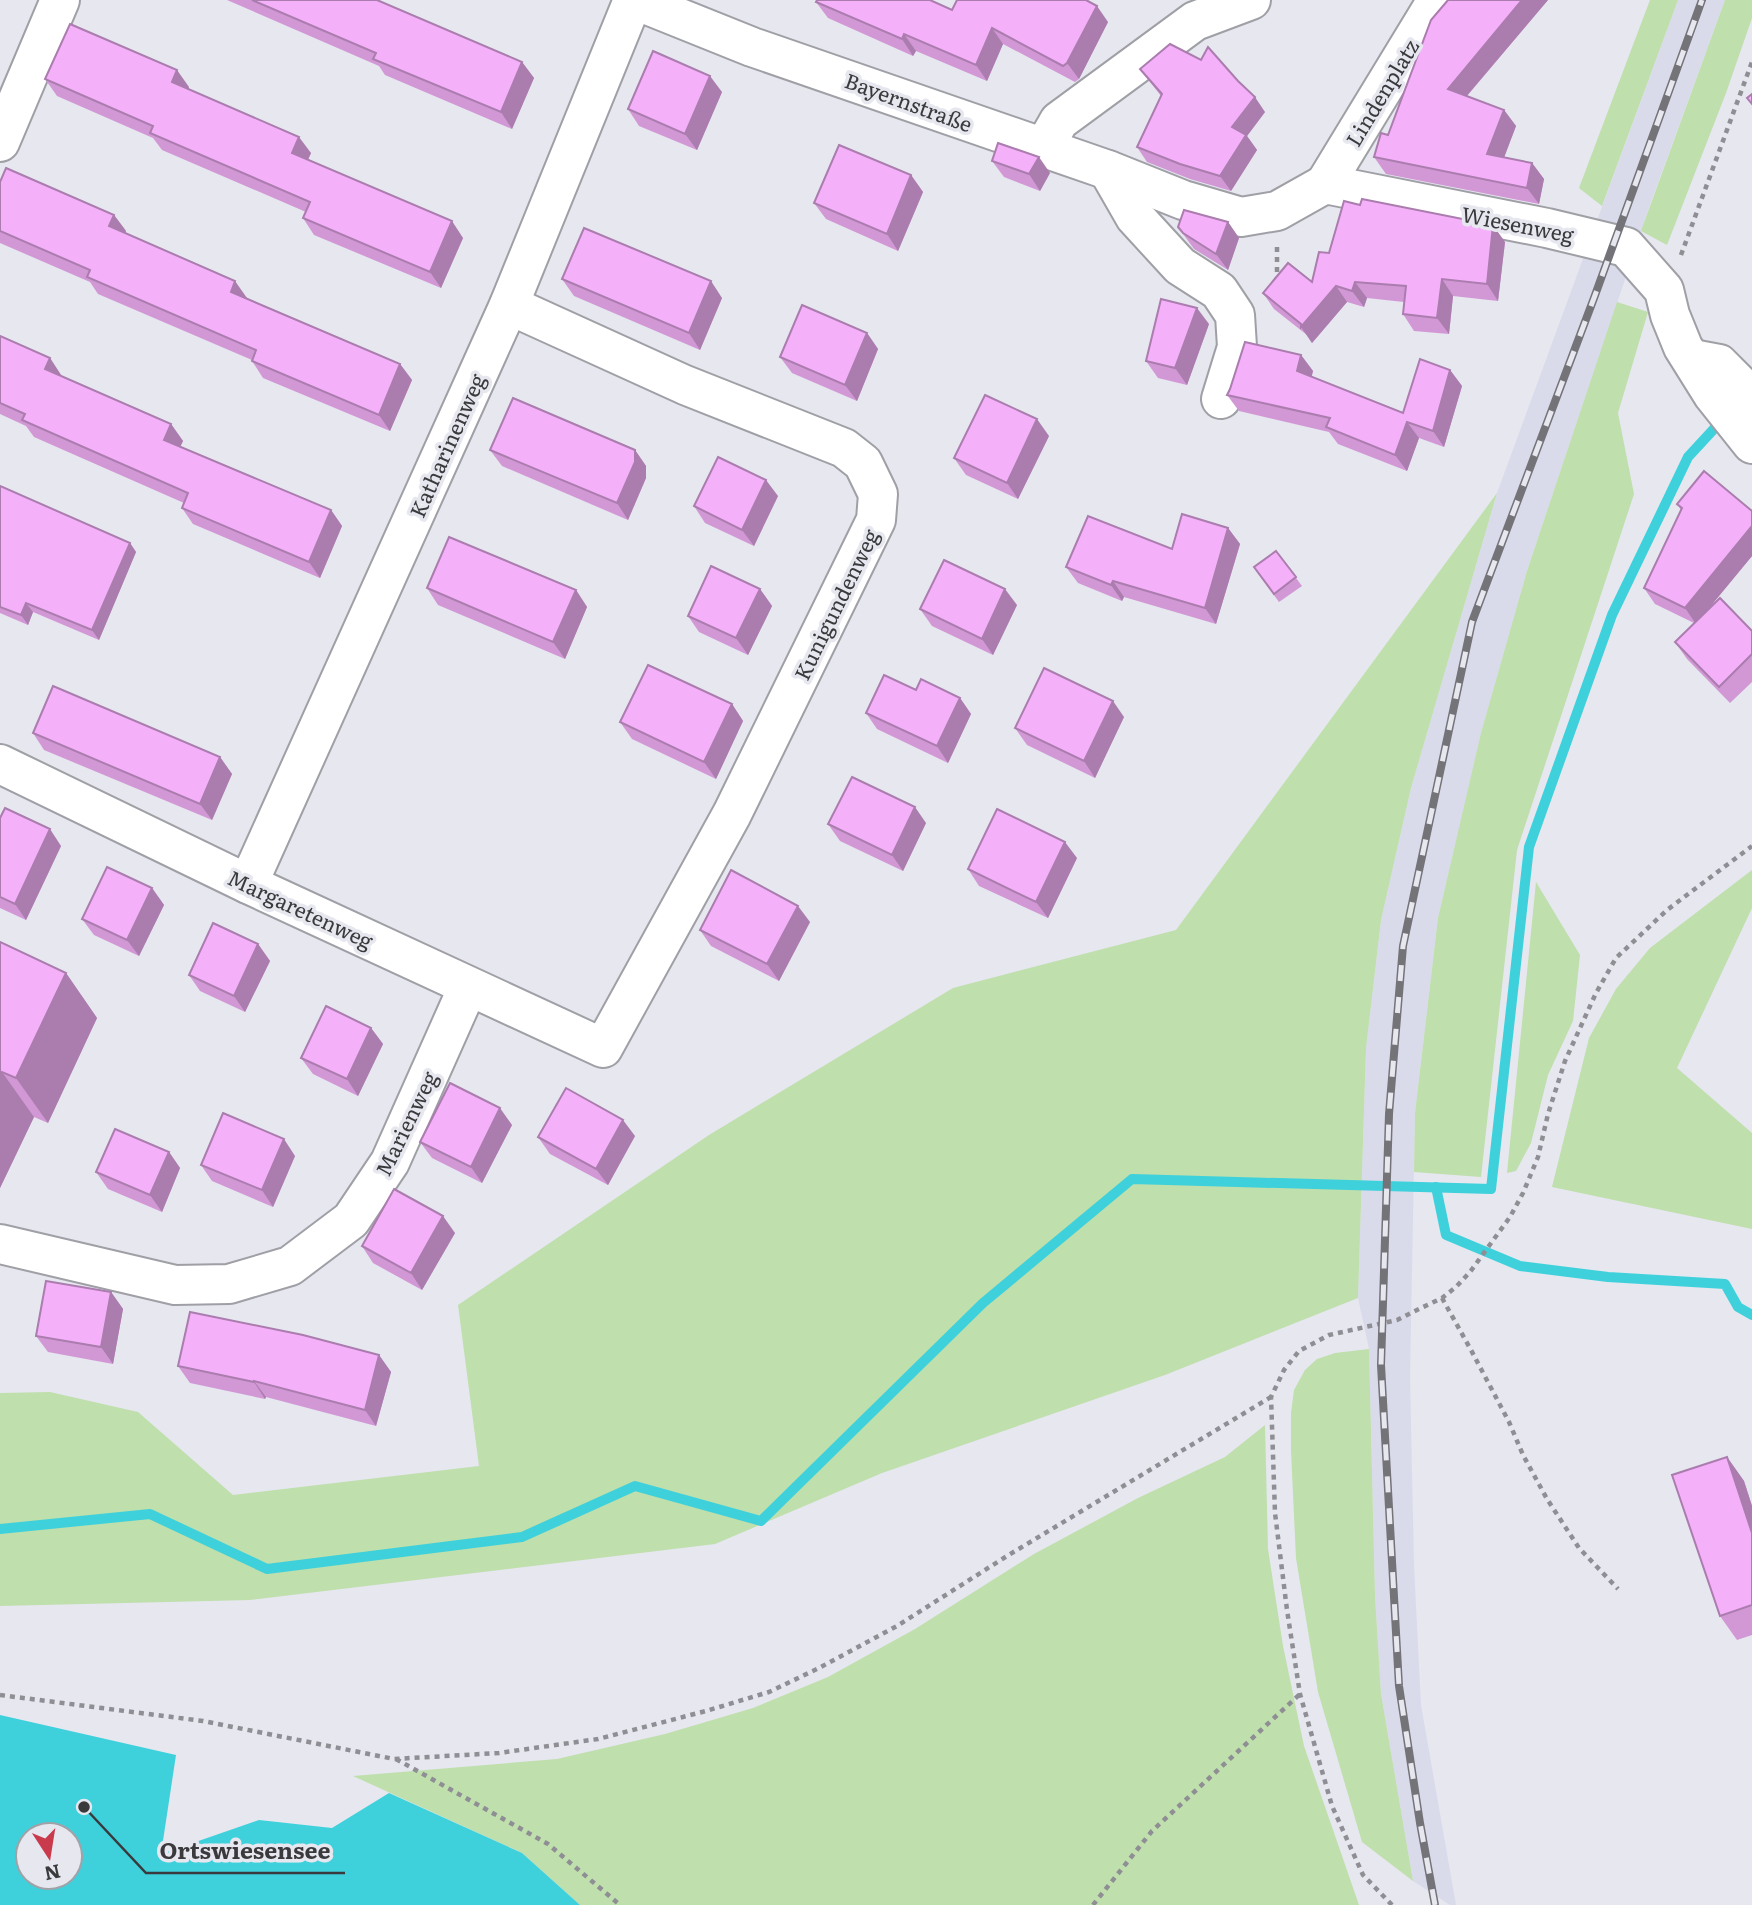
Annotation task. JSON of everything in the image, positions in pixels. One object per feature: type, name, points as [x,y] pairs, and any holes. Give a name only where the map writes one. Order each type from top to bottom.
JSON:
[{"type":"street","points":[[0,142],[60,0]]},
{"type":"street","name":"Bayernstraße","points":[[634,0],[752,47],[1108,170],[1183,200],[1241,217],[1277,211]]},
{"type":"street","name":"Katharinenweg","points":[[248,884],[509,305],[634,0]]},
{"type":"street","points":[[1043,149],[1059,121],[1197,10],[1251,0]]},
{"type":"street","name":"Lindenplatz","points":[[1325,184],[1437,0]]},
{"type":"street","points":[[1108,170],[1135,218],[1180,266],[1219,291],[1235,314],[1237,347],[1221,399]]},
{"type":"street","points":[[1277,211],[1325,184]]},
{"type":"street","name":"Wiesenweg","points":[[1325,184],[1547,228],[1626,247],[1664,290],[1670,316],[1682,347],[1713,395],[1752,444]]},
{"type":"street","name":"Kunigundenweg","points":[[509,305],[685,386],[844,448],[863,463],[878,494],[876,520],[738,802],[603,1048]]},
{"type":"street","points":[[1690,358],[1719,364],[1752,397]]},
{"type":"street","name":"Margaretenweg","points":[[0,764],[248,884],[603,1048]]},
{"type":"street","name":"Marienweg","points":[[0,1244],[176,1285],[229,1284],[290,1266],[351,1220],[390,1162],[468,987]]},
{"type":"path","points":[[1664,290],[1681,254],[1752,62]]},
{"type":"path","points":[[1235,314],[1266,299],[1277,280],[1277,211]]},
{"type":"path","points":[[1392,1905],[1363,1875],[1332,1806],[1300,1694],[1275,1513],[1270,1397],[1284,1370],[1299,1351],[1329,1335],[1397,1320],[1441,1298],[1470,1272],[1510,1217],[1538,1157],[1565,1061],[1596,993],[1616,958],[1667,910],[1752,846]]},
{"type":"path","points":[[1441,1298],[1509,1422],[1547,1499],[1579,1548],[1618,1588]]},
{"type":"path","points":[[0,1695],[203,1721],[394,1759],[499,1753],[598,1738],[769,1692],[819,1668],[897,1626],[1007,1556],[1270,1397]]},
{"type":"path","points":[[1093,1905],[1152,1831],[1300,1694]]},
{"type":"path","points":[[394,1759],[548,1844],[620,1905]]},
{"type":"shaded area","points":[[1678,0],[1725,0],[1651,202],[1527,571],[1481,734],[1438,918],[1415,1113],[1410,1376],[1414,1566],[1421,1705],[1456,1905],[1450,1905],[1413,1881],[1381,1694],[1375,1596],[1369,1349],[1358,1298],[1366,1048],[1381,920],[1411,788],[1497,493]]},
{"type":"green space","points":[[1650,0],[1678,0],[1602,206],[1579,188]]},
{"type":"green space","points":[[1725,0],[1752,0],[1752,18],[1667,245],[1641,231]]},
{"type":"green space","points":[[1617,302],[1648,312],[1618,413],[1634,494],[1517,850],[1481,1177],[1414,1172],[1415,1113],[1438,918],[1481,733],[1527,571]]},
{"type":"green space","points":[[1497,493],[1411,788],[1381,920],[1366,1048],[1358,1298],[1165,1375],[882,1473],[715,1544],[250,1600],[0,1606],[0,1393],[50,1392],[138,1412],[233,1495],[479,1466],[458,1305],[709,1135],[953,988],[1176,930]]},
{"type":"green space","points":[[1752,870],[1752,908],[1677,1068],[1752,1133],[1752,1229],[1552,1187],[1589,1038],[1616,989],[1650,948]]},
{"type":"green space","points":[[1536,882],[1580,955],[1573,1021],[1548,1075],[1531,1143],[1516,1171],[1507,1173]]},
{"type":"green space","points":[[1369,1349],[1375,1596],[1381,1694],[1413,1881],[1362,1842],[1318,1692],[1296,1558],[1291,1451],[1294,1390],[1305,1370],[1317,1359],[1335,1353]]},
{"type":"green space","points":[[1265,1425],[1268,1549],[1283,1646],[1304,1746],[1359,1905],[580,1905],[522,1853],[353,1776],[557,1759],[665,1734],[753,1708],[828,1677],[915,1629],[1034,1554],[1138,1498],[1225,1457]]},
{"type":"water","points":[[0,1715],[176,1755],[161,1854],[259,1820],[332,1828],[389,1793],[522,1853],[580,1905],[0,1905]]},
{"type":"building","points":[[252,0],[377,0],[522,62],[501,112],[373,59],[376,53]]},
{"type":"building","points":[[930,0],[952,10],[957,0],[1086,0],[1097,6],[1063,66],[992,28],[976,65],[904,34],[902,39],[816,2]]},
{"type":"building","points":[[1448,0],[1522,0],[1448,89],[1504,110],[1487,154],[1532,163],[1527,188],[1374,157],[1381,133],[1388,135],[1431,20]]},
{"type":"building","points":[[70,24],[177,70],[172,82],[299,137],[292,153],[452,221],[430,272],[303,218],[310,202],[150,133],[153,126],[45,79]]},
{"type":"building","points":[[1170,44],[1201,60],[1208,47],[1255,97],[1232,127],[1246,135],[1220,176],[1137,147],[1162,94],[1140,69]]},
{"type":"building","points":[[653,51],[710,76],[685,134],[628,109]]},
{"type":"building","points":[[998,143],[1039,157],[1029,174],[992,161]]},
{"type":"building","points":[[839,145],[911,175],[887,234],[814,203]]},
{"type":"building","points":[[6,168],[114,215],[109,226],[235,281],[231,292],[400,364],[379,415],[252,361],[256,350],[87,277],[90,270],[0,231],[0,182]]},
{"type":"building","points":[[1362,199],[1493,225],[1487,284],[1442,279],[1437,318],[1403,314],[1406,286],[1355,282],[1352,291],[1336,286],[1301,327],[1301,324],[1263,293],[1288,263],[1312,282],[1319,252],[1329,253],[1344,201],[1360,205]]},
{"type":"building","points":[[1184,210],[1228,222],[1216,254],[1178,227]]},
{"type":"building","points":[[584,228],[711,281],[689,333],[562,279]]},
{"type":"building","points":[[1161,299],[1197,308],[1175,368],[1146,361]]},
{"type":"building","points":[[802,305],[867,333],[845,385],[780,357]]},
{"type":"building","points":[[0,336],[50,358],[45,369],[171,424],[164,440],[331,510],[309,562],[182,508],[188,493],[22,420],[25,414],[0,403]]},
{"type":"building","points":[[1245,342],[1301,355],[1297,371],[1403,413],[1420,359],[1450,370],[1433,431],[1407,422],[1395,455],[1326,427],[1330,418],[1227,395]]},
{"type":"building","points":[[985,395],[1037,419],[1007,483],[954,458]]},
{"type":"building","points":[[513,398],[635,450],[635,462],[617,503],[490,450]]},
{"type":"building","points":[[718,457],[766,480],[742,530],[694,506]]},
{"type":"building","points":[[1704,471],[1752,511],[1752,526],[1685,608],[1644,588],[1682,508],[1677,504]]},
{"type":"building","points":[[0,486],[130,543],[92,630],[26,603],[21,615],[0,607]]},
{"type":"building","points":[[1182,514],[1228,528],[1205,608],[1113,581],[1111,585],[1066,567],[1088,516],[1172,549]]},
{"type":"building","points":[[449,537],[576,590],[553,642],[427,588]]},
{"type":"building","points":[[1276,551],[1296,577],[1274,594],[1254,567]]},
{"type":"building","points":[[944,560],[1005,589],[982,639],[920,609]]},
{"type":"building","points":[[711,566],[760,589],[736,638],[688,616]]},
{"type":"building","points":[[1720,598],[1752,631],[1752,654],[1719,687],[1675,642]]},
{"type":"building","points":[[648,665],[732,704],[704,762],[620,722]]},
{"type":"building","points":[[1044,668],[1113,701],[1084,761],[1015,728]]},
{"type":"building","points":[[884,675],[916,690],[921,679],[960,698],[937,746],[866,713]]},
{"type":"building","points":[[53,686],[220,757],[200,804],[33,733]]},
{"type":"building","points":[[852,777],[915,807],[892,855],[828,824]]},
{"type":"building","points":[[5,808],[50,829],[15,904],[0,897],[0,818]]},
{"type":"building","points":[[997,809],[1065,842],[1036,902],[968,869]]},
{"type":"building","points":[[107,867],[152,888],[127,940],[82,919]]},
{"type":"building","points":[[731,870],[798,906],[767,964],[700,930]]},
{"type":"building","points":[[213,923],[258,944],[234,996],[189,975]]},
{"type":"building","points":[[0,942],[66,973],[16,1078],[2,1072],[0,1077]]},
{"type":"building","points":[[326,1006],[371,1028],[347,1079],[301,1058]]},
{"type":"building","points":[[450,1083],[500,1108],[471,1167],[420,1142]]},
{"type":"building","points":[[566,1088],[623,1120],[596,1169],[538,1137]]},
{"type":"building","points":[[223,1113],[284,1139],[262,1190],[201,1165]]},
{"type":"building","points":[[115,1129],[169,1152],[150,1195],[96,1172]]},
{"type":"building","points":[[394,1189],[443,1216],[411,1273],[362,1246]]},
{"type":"building","points":[[46,1281],[111,1292],[101,1347],[36,1336]]},
{"type":"building","points":[[190,1312],[303,1335],[379,1355],[365,1410],[254,1381],[178,1366]]},
{"type":"building","points":[[1727,1457],[1752,1533],[1752,1605],[1720,1616],[1672,1475]]},
{"type":"waterway","points":[[0,1529],[150,1514],[267,1569],[522,1537],[635,1486],[761,1521],[983,1303],[1132,1179],[1491,1189],[1529,847],[1612,615],[1688,457],[1724,418]]},
{"type":"waterway","points":[[1436,1187],[1446,1235],[1520,1266],[1608,1277],[1725,1284],[1738,1307],[1752,1315]]},
{"type":"railway","points":[[1435,1905],[1399,1686],[1381,1365],[1389,1114],[1403,946],[1472,622],[1702,0]]},
{"type":"place","name":"Ortswiesensee","points":[[84,1807]]}]
